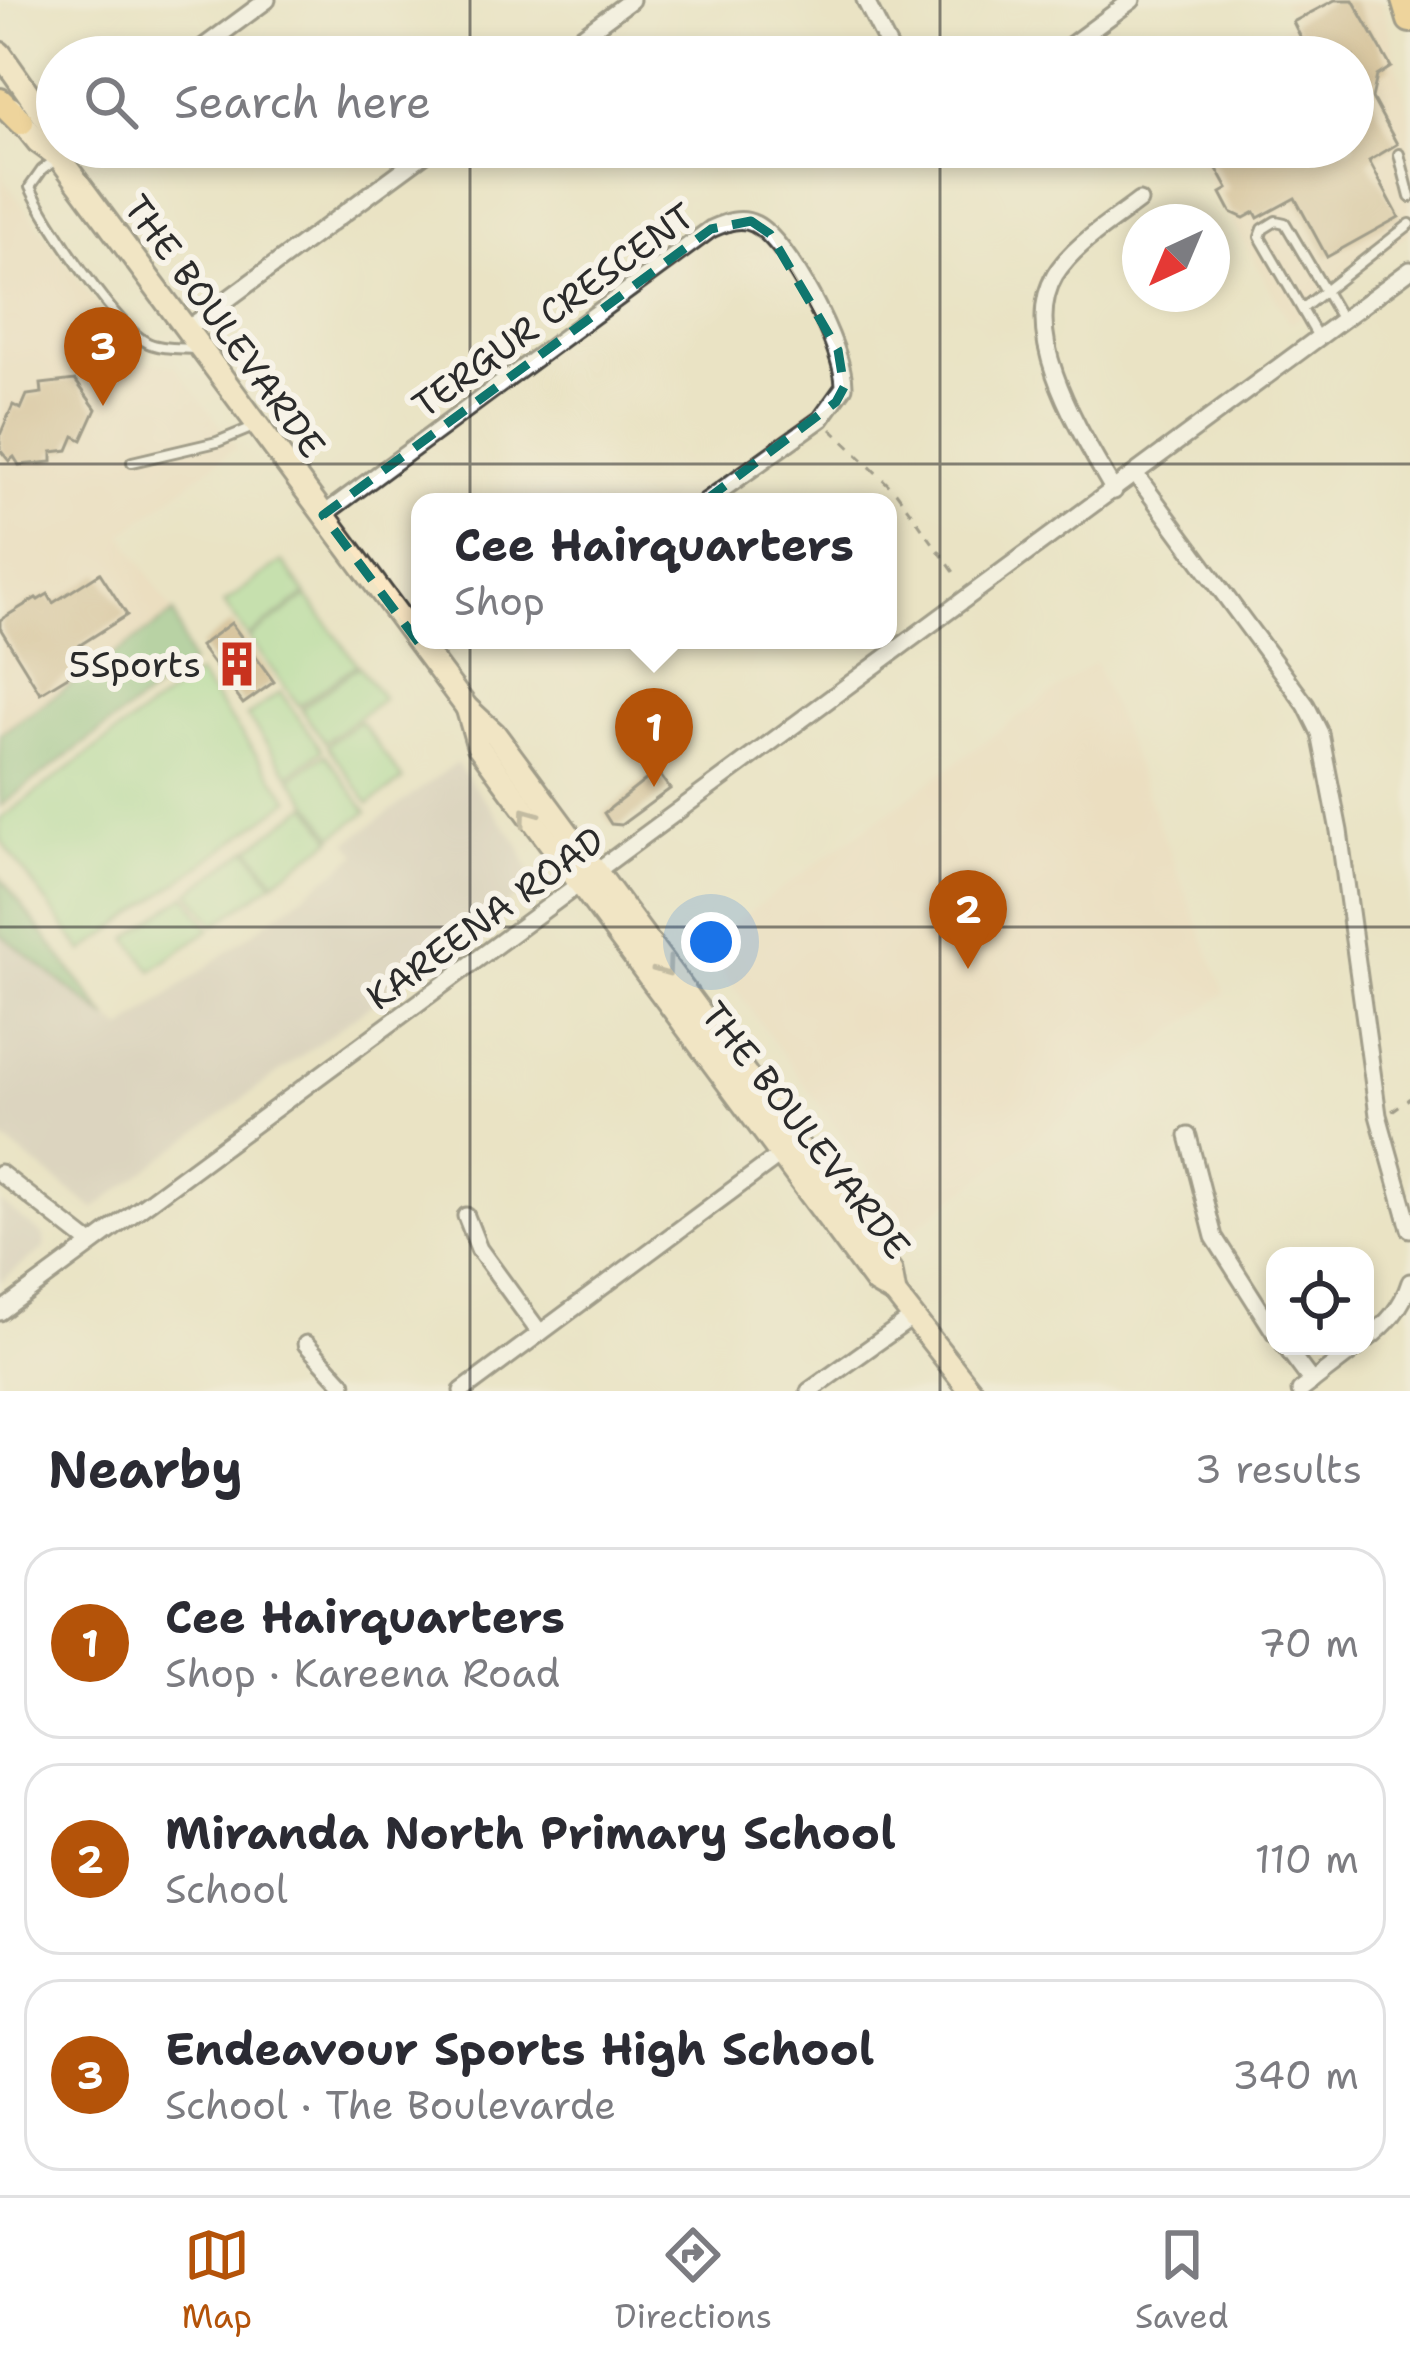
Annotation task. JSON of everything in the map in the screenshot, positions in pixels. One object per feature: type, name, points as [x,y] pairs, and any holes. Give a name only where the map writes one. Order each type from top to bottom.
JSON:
[{"type":"main road","points":[[1404,0],[1410,20]]},
{"type":"main road","name":"THE BOULEVARDE","points":[[0,53],[36,104]]},
{"type":"main road","points":[[0,97],[21,122]]},
{"type":"main road","name":"THE BOULEVARDE","points":[[21,122],[36,140]]},
{"type":"main road","name":"THE BOULEVARDE","points":[[74,168],[186,330],[411,628]]},
{"type":"main road","name":"THE BOULEVARDE","points":[[426,649],[467,708],[478,746],[588,880],[788,1149],[891,1271],[895,1294],[970,1391]]},
{"type":"street","points":[[218,36],[267,0]]},
{"type":"street","points":[[582,36],[631,0]]},
{"type":"street","points":[[865,0],[883,36]]},
{"type":"street","points":[[1083,36],[1132,0]]},
{"type":"street","points":[[186,330],[406,168]]},
{"type":"street","points":[[1114,491],[1049,364],[1044,320],[1054,276],[1138,201]]},
{"type":"street","name":"TERGUR CRESCENT","points":[[323,514],[711,229],[731,220],[751,221],[770,234],[838,350],[844,387],[821,419]]},
{"type":"street","name":"KAREENA ROAD","points":[[0,1312],[1410,270]]},
{"type":"street","points":[[718,493],[821,419]]},
{"type":"street","points":[[1136,475],[1306,705],[1320,733],[1339,831],[1378,1115],[1410,1229]]},
{"type":"street","points":[[1188,1136],[1214,1238],[1266,1319]]},
{"type":"street","points":[[462,1391],[788,1149]]},
{"type":"street","points":[[0,1173],[91,1244]]},
{"type":"street","points":[[466,1216],[479,1249],[540,1333]]},
{"type":"street","points":[[1374,1334],[1405,1298],[1410,1282]]},
{"type":"street","points":[[809,1391],[913,1317]]},
{"type":"street","points":[[306,1344],[343,1389]]},
{"type":"street","points":[[1290,1355],[1306,1386],[1347,1355]]},
{"type":"lane","points":[[1399,154],[1410,197]]},
{"type":"lane","points":[[44,168],[30,187],[76,260],[134,334],[151,345],[201,350]]},
{"type":"lane","points":[[1318,338],[1260,237],[1263,229],[1276,221],[1285,223],[1342,320]]},
{"type":"lane","points":[[1302,310],[1410,224]]},
{"type":"lane","points":[[132,462],[217,442],[257,425]]},
{"type":"path","points":[[821,419],[897,493]]},
{"type":"path","points":[[897,493],[959,579]]},
{"type":"path","points":[[1378,1115],[1410,1098]]},
{"type":"highlighted area","points":[[751,221],[770,234],[838,350],[844,387],[836,402],[662,533],[612,561],[513,579],[419,643],[323,515],[711,229]]},
{"type":"shaded area","points":[[1281,0],[1382,0],[1410,116],[1410,233],[1290,324],[1230,216],[1230,204],[1224,204],[1204,168],[1374,168],[1374,36],[1273,36],[1295,20]]},
{"type":"shaded area","points":[[0,144],[5,181],[138,360],[175,365],[236,447],[123,534],[174,613],[0,734]]},
{"type":"shaded area","points":[[1095,662],[1225,993],[911,1231],[704,945]]},
{"type":"shaded area","points":[[456,763],[519,844],[534,884],[94,1209],[0,1137],[0,934],[123,1029],[358,854],[348,842]]},
{"type":"shaded area","points":[[0,1202],[44,1236],[45,1248],[0,1282]]},
{"type":"green space","points":[[282,561],[306,594],[248,637],[224,603]]},
{"type":"green space","points":[[307,596],[357,664],[299,706],[249,638]]},
{"type":"green space","points":[[174,613],[191,664],[0,806],[0,734]]},
{"type":"green space","points":[[359,666],[383,699],[325,742],[301,709]]},
{"type":"green space","points":[[197,674],[290,800],[83,952],[0,839],[0,819]]},
{"type":"green space","points":[[280,692],[322,750],[289,775],[247,716]]},
{"type":"green space","points":[[360,721],[403,780],[369,804],[327,745]]},
{"type":"green space","points":[[325,754],[367,812],[334,836],[291,778]]},
{"type":"green space","points":[[308,805],[333,839],[275,881],[250,848]]},
{"type":"green space","points":[[248,849],[273,883],[215,925],[190,892]]},
{"type":"green space","points":[[0,877],[108,1019],[0,934]]},
{"type":"green space","points":[[186,895],[210,929],[152,971],[128,938]]},
{"type":"building","points":[[1335,0],[1353,0],[1373,36],[1300,36],[1293,22]]},
{"type":"building","points":[[1374,37],[1391,67],[1377,76],[1374,89]]},
{"type":"building","points":[[1374,102],[1397,144],[1374,158]]},
{"type":"building","points":[[1216,168],[1373,168],[1399,217],[1327,257],[1295,198],[1258,218],[1255,212],[1244,218],[1231,212],[1221,193],[1228,189]]},
{"type":"building","points":[[75,380],[96,409],[82,440],[74,436],[68,450],[52,452],[52,462],[19,465],[14,457],[9,461],[0,450],[0,435],[13,405],[21,409],[27,395],[42,393],[41,384]]},
{"type":"building","points":[[100,573],[127,615],[80,645],[86,654],[81,668],[40,693],[0,628],[0,620],[48,594],[53,603]]},
{"type":"building","name":"5Sports","points":[[231,623],[274,682],[243,704],[200,646]]},
{"type":"building","points":[[657,771],[670,789],[621,825],[611,824],[604,813]]},
{"type":"place","name":"Endeavour Sports High School","points":[[103,406]]},
{"type":"place","name":"5Sports","points":[[237,664]]},
{"type":"place","name":"Cee Hairquarters","points":[[654,787]]},
{"type":"place","name":"Miranda North Primary School","points":[[968,969]]}]
